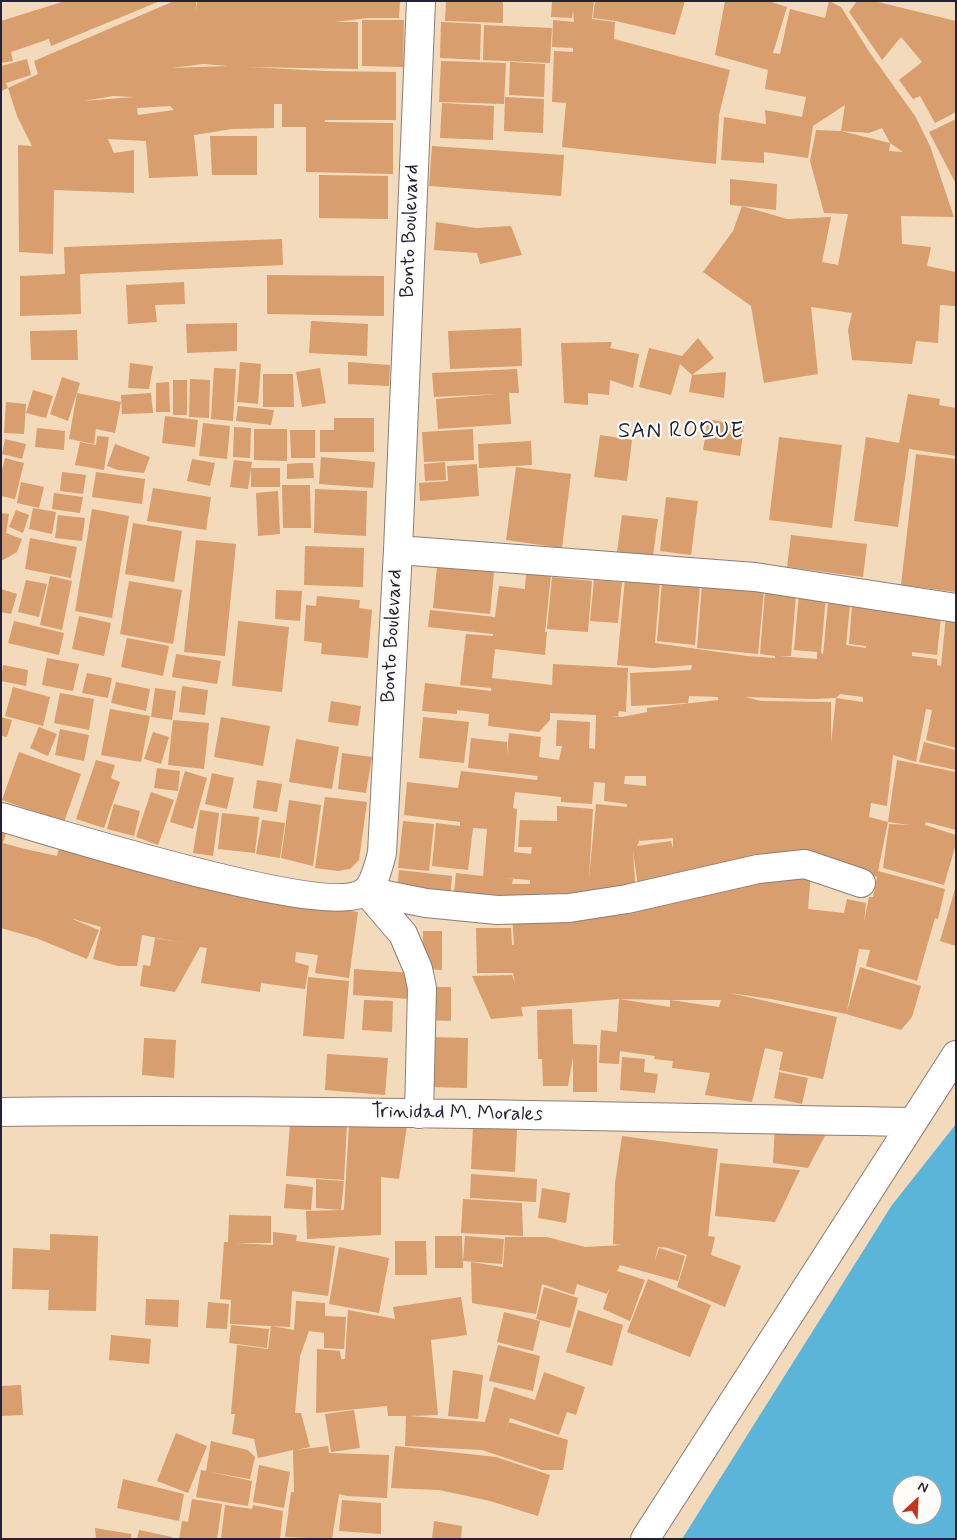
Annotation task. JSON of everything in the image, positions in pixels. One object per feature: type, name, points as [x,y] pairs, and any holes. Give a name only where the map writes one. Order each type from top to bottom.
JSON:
[{"type":"street","name":"Bonto Boulevard","points":[[366,891],[377,871],[382,853],[398,550],[421,1]]},
{"type":"street","points":[[398,550],[755,577],[956,608]]},
{"type":"street","points":[[1,817],[150,860],[257,886],[322,897],[350,898],[366,891],[426,903],[497,910],[588,905],[627,899],[758,869],[804,864],[861,883]]},
{"type":"street","points":[[366,891],[403,934],[418,969],[422,988],[419,1114]]},
{"type":"street","points":[[646,1539],[956,1055]]},
{"type":"street","name":"Trinidad M. Morales","points":[[1,1112],[149,1110],[912,1122]]},
{"type":"water","points":[[956,1124],[956,1539],[682,1539],[892,1205]]},
{"type":"building","points":[[65,1],[160,1],[51,46],[49,39],[11,52],[13,61],[1,63],[1,21]]},
{"type":"building","points":[[174,1],[196,1],[197,11],[197,1],[400,1],[399,18],[367,18],[335,22],[358,22],[358,69],[249,67],[396,72],[396,120],[325,120],[325,122],[393,123],[393,174],[306,172],[306,127],[282,127],[282,104],[274,104],[274,128],[232,129],[194,135],[198,176],[149,178],[146,141],[108,139],[114,153],[134,150],[134,193],[54,190],[53,254],[19,252],[18,145],[32,146],[17,116],[8,88],[38,74],[34,61]],"holes":[[[203,64],[228,66],[172,68]],[[113,96],[134,97],[84,101]],[[170,106],[174,110],[138,115],[137,108]]]},
{"type":"building","points":[[446,1],[503,1],[503,23],[445,21]]},
{"type":"building","points":[[552,1],[594,1],[592,19],[615,22],[614,39],[730,70],[719,115],[716,164],[562,147],[566,103],[552,102],[554,51],[573,52],[573,48],[552,47],[553,20],[574,22],[573,10],[572,18],[551,17]]},
{"type":"building","points":[[595,1],[685,1],[675,35],[616,21],[593,18]]},
{"type":"building","points":[[725,1],[768,1],[787,7],[773,53],[780,54],[790,9],[825,18],[829,1],[841,7],[870,53],[915,116],[930,146],[954,217],[901,216],[902,244],[931,247],[927,266],[956,272],[956,306],[940,305],[938,343],[916,341],[912,364],[852,360],[848,330],[852,313],[811,307],[818,374],[764,383],[751,306],[703,272],[733,231],[742,206],[787,219],[831,217],[822,262],[838,265],[848,214],[824,213],[810,161],[816,130],[841,131],[845,105],[813,126],[808,158],[764,152],[764,163],[721,160],[724,117],[766,124],[765,110],[802,117],[806,97],[765,89],[768,70],[715,55]],"holes":[[[882,128],[890,143],[841,131],[869,133]],[[890,143],[903,152],[889,151]]]},
{"type":"building","points":[[857,1],[874,1],[956,21],[956,112],[935,123],[920,96],[913,99],[899,80],[922,62],[901,37],[882,60],[849,12]]},
{"type":"building","points":[[362,20],[404,20],[403,67],[362,66]]},
{"type":"building","points":[[441,22],[481,24],[480,60],[440,58]]},
{"type":"building","points":[[484,25],[552,28],[550,63],[483,60]]},
{"type":"building","points":[[27,59],[31,75],[6,83],[8,88],[1,91],[1,66]]},
{"type":"building","points":[[441,61],[506,63],[504,104],[439,102]]},
{"type":"building","points":[[510,62],[545,64],[544,97],[509,95]]},
{"type":"building","points":[[505,97],[544,99],[543,133],[504,131]]},
{"type":"building","points":[[442,103],[494,106],[493,140],[440,138]]},
{"type":"building","points":[[956,119],[956,184],[929,132]]},
{"type":"building","points":[[210,136],[257,136],[257,175],[212,175]]},
{"type":"building","points":[[432,146],[564,155],[561,196],[429,186]]},
{"type":"building","points":[[319,175],[388,176],[388,219],[319,218]]},
{"type":"building","points":[[730,179],[777,184],[776,210],[730,205]]},
{"type":"building","points":[[436,222],[476,228],[511,226],[522,255],[480,264],[477,253],[434,250]]},
{"type":"building","points":[[282,239],[283,265],[80,274],[81,314],[20,316],[20,276],[65,274],[64,247]]},
{"type":"building","points":[[267,275],[384,276],[384,316],[267,314]]},
{"type":"building","points":[[184,282],[185,304],[155,305],[157,322],[128,324],[126,285]]},
{"type":"building","points":[[311,321],[368,324],[367,356],[309,353]]},
{"type":"building","points":[[237,323],[237,351],[187,353],[186,324]]},
{"type":"building","points":[[521,328],[522,366],[450,369],[448,331]]},
{"type":"building","points":[[77,330],[78,360],[31,360],[30,331]]},
{"type":"building","points":[[698,338],[714,358],[692,375],[680,364],[671,395],[639,387],[649,348],[682,356]]},
{"type":"building","points":[[612,342],[610,348],[639,354],[633,388],[610,380],[609,395],[588,393],[588,405],[564,403],[561,343]]},
{"type":"building","points":[[240,362],[261,364],[258,404],[237,402]]},
{"type":"building","points":[[348,362],[390,365],[389,386],[348,384]]},
{"type":"building","points":[[130,363],[153,366],[149,389],[128,388]]},
{"type":"building","points":[[214,368],[236,369],[233,421],[211,419]]},
{"type":"building","points":[[320,368],[326,403],[302,407],[296,372]]},
{"type":"building","points":[[517,369],[519,393],[509,393],[511,424],[438,429],[436,399],[499,394],[434,397],[432,373]]},
{"type":"building","points":[[726,372],[724,398],[689,392],[692,375]]},
{"type":"building","points":[[263,374],[293,374],[294,407],[263,407]]},
{"type":"building","points":[[62,377],[80,383],[68,421],[50,414]]},
{"type":"building","points":[[190,379],[210,380],[209,418],[189,417]]},
{"type":"building","points":[[173,380],[187,380],[187,415],[173,415]]},
{"type":"building","points":[[169,382],[170,412],[156,412],[156,383]]},
{"type":"building","points":[[33,390],[53,396],[46,418],[26,413]]},
{"type":"building","points":[[77,393],[121,402],[115,433],[96,429],[94,444],[69,439]]},
{"type":"building","points":[[151,393],[153,413],[122,414],[121,395]]},
{"type":"building","points":[[908,394],[940,399],[939,405],[956,408],[956,456],[909,449],[898,527],[854,521],[866,437],[899,443]]},
{"type":"building","points":[[6,402],[26,404],[24,434],[4,433]]},
{"type":"building","points":[[238,406],[274,410],[271,425],[236,421]]},
{"type":"building","points":[[165,416],[198,420],[195,447],[162,443]]},
{"type":"building","points":[[334,418],[374,418],[374,452],[320,452],[320,430],[334,430]]},
{"type":"building","points":[[708,419],[744,426],[740,456],[703,450]]},
{"type":"building","points":[[203,423],[230,426],[227,459],[199,456]]},
{"type":"building","points":[[234,427],[251,428],[250,458],[233,457]]},
{"type":"building","points":[[37,428],[65,431],[64,450],[35,447]]},
{"type":"building","points":[[254,429],[287,429],[287,461],[254,460]]},
{"type":"building","points":[[473,429],[474,460],[424,462],[422,432]]},
{"type":"building","points":[[290,430],[315,430],[315,458],[291,458]]},
{"type":"building","points":[[600,435],[632,440],[627,481],[594,477]]},
{"type":"building","points":[[97,436],[109,437],[104,470],[75,465],[80,442],[96,445]]},
{"type":"building","points":[[779,437],[842,445],[832,528],[769,520]]},
{"type":"building","points":[[5,439],[26,444],[22,459],[2,454]]},
{"type":"building","points":[[531,441],[532,465],[479,468],[478,444]]},
{"type":"building","points":[[115,444],[150,457],[144,473],[118,470],[107,466]]},
{"type":"building","points":[[916,454],[956,459],[956,592],[901,585]]},
{"type":"building","points":[[321,457],[375,462],[373,488],[319,484]]},
{"type":"building","points":[[5,458],[24,463],[15,499],[1,496],[1,474]]},
{"type":"building","points":[[192,459],[215,463],[210,486],[187,481]]},
{"type":"building","points":[[234,460],[252,462],[248,489],[230,487]]},
{"type":"building","points":[[445,462],[446,480],[425,481],[424,464]]},
{"type":"building","points":[[313,463],[314,478],[287,479],[287,464]]},
{"type":"building","points":[[477,464],[479,496],[420,501],[419,483],[448,481],[447,466]]},
{"type":"building","points":[[516,467],[571,474],[562,548],[506,540]]},
{"type":"building","points":[[251,468],[280,468],[280,487],[251,487]]},
{"type":"building","points":[[62,472],[86,475],[83,494],[60,491]]},
{"type":"building","points":[[96,472],[145,479],[142,504],[92,497]]},
{"type":"building","points":[[21,482],[44,487],[39,508],[17,503]]},
{"type":"building","points":[[282,485],[310,485],[311,528],[283,528]]},
{"type":"building","points":[[153,488],[211,497],[206,530],[147,521]]},
{"type":"building","points":[[315,489],[367,491],[366,536],[314,533]]},
{"type":"building","points":[[278,491],[280,534],[258,536],[256,493]]},
{"type":"building","points":[[54,493],[83,497],[80,513],[52,509]]},
{"type":"building","points":[[666,497],[698,501],[691,555],[660,551]]},
{"type":"building","points":[[33,508],[56,512],[52,534],[29,529]]},
{"type":"building","points":[[92,509],[129,516],[112,618],[75,611]]},
{"type":"building","points":[[16,510],[29,515],[23,533],[9,527]]},
{"type":"building","points":[[1,513],[9,514],[6,533],[22,539],[17,552],[3,560],[1,559]]},
{"type":"building","points":[[58,515],[85,518],[82,541],[55,538]]},
{"type":"building","points":[[622,515],[658,519],[653,556],[617,552]]},
{"type":"building","points":[[133,523],[182,531],[174,582],[125,574]]},
{"type":"building","points":[[791,535],[867,544],[863,577],[787,567]]},
{"type":"building","points":[[30,538],[77,547],[71,578],[25,569]]},
{"type":"building","points":[[196,540],[236,544],[225,656],[184,652]]},
{"type":"building","points":[[305,546],[364,548],[363,587],[304,585]]},
{"type":"building","points":[[437,566],[494,572],[490,614],[433,608]]},
{"type":"building","points":[[526,572],[551,575],[545,632],[547,632],[545,655],[495,649],[492,678],[552,685],[553,664],[628,668],[626,712],[619,711],[618,716],[611,716],[622,717],[647,712],[647,708],[718,700],[718,697],[689,696],[688,703],[631,706],[630,673],[691,670],[692,665],[653,668],[617,665],[625,578],[660,582],[655,643],[747,656],[775,658],[775,656],[760,654],[765,592],[796,595],[791,656],[779,656],[817,659],[817,652],[794,650],[799,593],[826,596],[821,652],[823,655],[828,603],[850,605],[846,645],[866,648],[866,646],[849,644],[852,605],[941,617],[937,655],[912,652],[912,656],[937,659],[937,665],[941,666],[946,616],[956,617],[956,748],[926,740],[932,710],[926,709],[916,762],[893,755],[887,806],[871,803],[869,817],[888,822],[878,871],[945,889],[938,919],[935,918],[917,981],[866,966],[870,950],[859,949],[847,1011],[860,967],[921,986],[912,1017],[901,1030],[846,1014],[730,993],[837,1017],[823,1079],[779,1070],[783,1052],[765,1048],[752,1102],[705,1095],[710,1073],[672,1068],[673,1061],[654,1059],[655,1056],[620,1051],[619,1064],[599,1063],[601,1030],[617,1032],[619,999],[521,1007],[523,1016],[491,1019],[472,976],[512,975],[515,983],[513,973],[477,973],[476,928],[511,928],[512,945],[514,945],[512,914],[644,900],[811,873],[808,909],[844,913],[847,899],[866,903],[864,922],[869,897],[873,897],[877,877],[853,867],[638,886],[633,851],[635,882],[633,893],[511,900],[454,893],[456,873],[483,876],[487,829],[473,828],[468,870],[432,866],[436,823],[460,826],[460,822],[404,815],[407,782],[458,788],[461,771],[537,780],[538,776],[468,768],[471,738],[507,742],[507,755],[509,733],[541,737],[539,757],[559,760],[562,746],[556,746],[557,720],[590,722],[589,748],[595,749],[596,715],[550,713],[550,720],[539,732],[488,726],[489,714],[457,710],[457,714],[422,711],[425,683],[491,691],[491,688],[460,685],[466,634],[493,636],[493,634],[428,627],[430,610],[495,617],[499,586],[525,589]],"holes":[[[840,694],[863,697],[863,702],[836,698]],[[745,697],[836,698],[831,743],[831,702],[761,701]],[[625,776],[646,776],[646,786],[624,784]],[[594,782],[605,783],[604,801],[627,804],[627,807],[596,804],[589,879],[593,809],[557,806],[557,821],[520,820],[518,847],[532,847],[531,854],[514,852],[517,809],[513,808],[515,792],[561,797],[561,802],[592,804]],[[673,838],[673,849],[671,841],[637,846],[640,839],[640,841]],[[504,878],[530,880],[530,884],[512,884],[513,879]],[[619,999],[670,1000],[670,1007]],[[670,1000],[721,1000],[719,1007]]]},
{"type":"building","points":[[50,576],[72,581],[62,630],[40,625]]},
{"type":"building","points":[[552,577],[592,581],[588,632],[547,629]]},
{"type":"building","points":[[26,580],[47,584],[39,617],[18,612]]},
{"type":"building","points":[[594,580],[622,582],[618,623],[590,621]]},
{"type":"building","points":[[129,581],[182,590],[173,644],[120,634]]},
{"type":"building","points":[[662,582],[700,586],[695,645],[657,641]]},
{"type":"building","points":[[702,584],[764,590],[758,654],[697,648]]},
{"type":"building","points":[[1,589],[17,594],[11,614],[1,612]]},
{"type":"building","points":[[276,590],[302,591],[300,621],[275,619]]},
{"type":"building","points":[[317,596],[360,600],[359,608],[372,610],[368,658],[321,654],[322,643],[304,641],[306,605],[316,606]]},
{"type":"building","points":[[79,616],[111,623],[104,656],[72,649]]},
{"type":"building","points":[[14,621],[64,633],[59,655],[8,643]]},
{"type":"building","points":[[238,621],[289,627],[282,692],[232,686]]},
{"type":"building","points":[[127,638],[169,646],[163,676],[121,667]]},
{"type":"building","points":[[176,654],[221,661],[217,684],[172,677]]},
{"type":"building","points":[[47,658],[79,664],[73,691],[42,685]]},
{"type":"building","points":[[3,665],[28,670],[26,686],[1,681]]},
{"type":"building","points":[[87,673],[112,678],[108,698],[82,693]]},
{"type":"building","points":[[116,682],[150,689],[146,711],[111,703]]},
{"type":"building","points":[[182,686],[208,690],[205,715],[179,712]]},
{"type":"building","points":[[13,687],[50,697],[43,726],[5,716]]},
{"type":"building","points":[[155,688],[176,691],[172,720],[151,717]]},
{"type":"building","points":[[60,693],[94,699],[89,730],[54,723]]},
{"type":"building","points":[[331,701],[361,706],[358,726],[328,722]]},
{"type":"building","points":[[110,709],[150,716],[141,762],[101,755]]},
{"type":"building","points":[[1,717],[12,720],[7,737],[1,736]]},
{"type":"building","points":[[221,717],[270,726],[263,766],[214,757]]},
{"type":"building","points":[[423,717],[469,722],[464,763],[419,758]]},
{"type":"building","points":[[173,720],[209,723],[204,769],[168,765]]},
{"type":"building","points":[[39,727],[57,734],[48,756],[30,748]]},
{"type":"building","points":[[60,729],[89,735],[84,761],[55,755]]},
{"type":"building","points":[[153,732],[169,737],[161,764],[144,759]]},
{"type":"building","points":[[296,739],[339,747],[332,789],[289,782]]},
{"type":"building","points":[[924,742],[956,750],[956,770],[919,762]]},
{"type":"building","points":[[19,752],[81,774],[64,822],[2,800]]},
{"type":"building","points":[[342,753],[372,757],[366,793],[338,789]]},
{"type":"building","points":[[96,760],[115,765],[111,778],[120,782],[104,828],[76,819]]},
{"type":"building","points":[[897,760],[956,772],[956,830],[926,822],[925,825],[956,835],[956,844],[944,885],[883,868],[889,824],[910,825],[888,822]]},
{"type":"building","points":[[157,768],[180,771],[178,791],[154,788]]},
{"type":"building","points":[[185,771],[207,778],[193,829],[170,822]]},
{"type":"building","points":[[212,773],[234,778],[227,809],[205,804]]},
{"type":"building","points":[[257,780],[282,784],[277,812],[253,808]]},
{"type":"building","points":[[151,792],[174,800],[158,845],[136,837]]},
{"type":"building","points":[[325,797],[367,802],[359,860],[350,869],[338,871],[315,868]]},
{"type":"building","points":[[289,800],[321,805],[313,866],[281,858]]},
{"type":"building","points":[[114,804],[140,811],[134,836],[107,829]]},
{"type":"building","points":[[200,810],[219,813],[213,856],[193,853]]},
{"type":"building","points":[[222,813],[259,817],[255,853],[218,849]]},
{"type":"building","points":[[262,820],[285,823],[280,858],[256,854]]},
{"type":"building","points":[[403,821],[434,824],[429,871],[398,868]]},
{"type":"building","points":[[1,832],[6,833],[3,843],[25,849],[57,856],[59,848],[152,873],[152,876],[176,882],[358,912],[349,978],[315,973],[318,955],[296,952],[295,962],[309,966],[305,989],[261,983],[260,992],[201,983],[207,948],[200,947],[175,992],[140,986],[143,965],[150,966],[155,938],[184,943],[142,935],[137,966],[118,966],[93,959],[101,927],[70,918],[99,930],[87,959],[36,938],[1,928]]},
{"type":"building","points":[[399,870],[452,876],[450,898],[397,892]]},
{"type":"building","points":[[956,889],[956,946],[940,941]]},
{"type":"building","points":[[423,931],[442,931],[442,970],[422,969]]},
{"type":"building","points":[[354,969],[412,973],[410,999],[353,995]]},
{"type":"building","points":[[308,977],[349,981],[344,1039],[303,1036]]},
{"type":"building","points":[[426,987],[451,987],[451,1021],[426,1020]]},
{"type":"building","points":[[364,1000],[393,1001],[392,1032],[362,1030]]},
{"type":"building","points":[[572,1009],[573,1044],[597,1045],[597,1092],[573,1092],[573,1057],[568,1086],[543,1086],[542,1059],[538,1059],[537,1010]]},
{"type":"building","points":[[430,1037],[468,1038],[467,1088],[429,1087]]},
{"type":"building","points":[[144,1038],[176,1040],[174,1078],[142,1075]]},
{"type":"building","points":[[327,1054],[388,1058],[385,1095],[325,1090]]},
{"type":"building","points":[[622,1057],[645,1059],[644,1072],[658,1074],[655,1093],[620,1090]]},
{"type":"building","points":[[779,1072],[808,1078],[802,1104],[774,1098]]},
{"type":"building","points":[[290,1124],[347,1124],[344,1180],[286,1176]]},
{"type":"building","points":[[775,1124],[828,1130],[808,1168],[773,1163]]},
{"type":"building","points":[[349,1125],[407,1126],[399,1179],[381,1177],[381,1235],[307,1239],[306,1211],[344,1210]]},
{"type":"building","points":[[473,1126],[517,1129],[515,1172],[471,1169]]},
{"type":"building","points":[[622,1136],[718,1149],[708,1236],[715,1237],[711,1255],[741,1266],[725,1307],[677,1287],[687,1255],[668,1248],[658,1247],[654,1263],[659,1248],[685,1256],[678,1281],[620,1265],[617,1271],[645,1280],[630,1321],[603,1309],[610,1287],[607,1294],[577,1284],[574,1295],[542,1284],[536,1314],[472,1303],[471,1262],[503,1267],[505,1237],[547,1237],[585,1247],[623,1245],[613,1244],[615,1183]]},
{"type":"building","points":[[720,1163],[800,1170],[775,1222],[715,1216]]},
{"type":"building","points":[[471,1174],[537,1179],[536,1202],[470,1198]]},
{"type":"building","points":[[316,1179],[344,1181],[341,1210],[316,1208]]},
{"type":"building","points":[[286,1184],[313,1187],[311,1210],[284,1208]]},
{"type":"building","points":[[542,1188],[570,1193],[566,1223],[538,1218]]},
{"type":"building","points":[[463,1199],[522,1203],[523,1236],[461,1233]]},
{"type":"building","points":[[229,1215],[271,1216],[271,1243],[236,1243],[273,1245],[273,1232],[297,1235],[296,1241],[335,1246],[328,1296],[292,1291],[290,1327],[230,1324],[231,1300],[220,1299],[224,1242],[228,1242]]},
{"type":"building","points":[[50,1234],[98,1236],[96,1311],[48,1310],[49,1290],[12,1289],[13,1248],[50,1250]]},
{"type":"building","points":[[435,1236],[462,1236],[463,1268],[435,1268]]},
{"type":"building","points":[[465,1236],[504,1239],[502,1264],[463,1261]]},
{"type":"building","points":[[395,1241],[426,1241],[427,1275],[395,1275]]},
{"type":"building","points":[[339,1247],[389,1258],[379,1313],[329,1304]]},
{"type":"building","points":[[648,1279],[711,1305],[690,1357],[627,1332]]},
{"type":"building","points":[[544,1287],[578,1298],[570,1328],[536,1319]]},
{"type":"building","points":[[461,1297],[467,1335],[431,1340],[438,1415],[409,1416],[485,1422],[494,1387],[535,1400],[544,1372],[585,1387],[576,1415],[567,1412],[559,1435],[510,1418],[505,1434],[509,1422],[568,1440],[563,1470],[542,1470],[482,1450],[405,1446],[406,1416],[388,1416],[387,1406],[316,1413],[317,1349],[340,1351],[341,1359],[345,1359],[348,1310],[395,1319],[393,1307]]},
{"type":"building","points":[[146,1299],[179,1300],[178,1327],[145,1325]]},
{"type":"building","points":[[296,1301],[325,1303],[325,1316],[346,1317],[344,1349],[324,1348],[324,1333],[309,1331],[300,1356],[295,1413],[301,1413],[310,1447],[296,1450],[328,1446],[329,1453],[389,1455],[387,1498],[339,1494],[332,1539],[285,1537],[291,1492],[294,1492],[293,1450],[258,1458],[254,1439],[232,1434],[235,1414],[231,1414],[237,1345],[268,1349],[271,1326],[294,1330]]},
{"type":"building","points":[[208,1302],[229,1304],[227,1329],[206,1328]]},
{"type":"building","points":[[578,1310],[623,1325],[612,1366],[566,1352]]},
{"type":"building","points":[[504,1312],[540,1321],[533,1351],[497,1342]]},
{"type":"building","points":[[231,1325],[269,1329],[267,1348],[229,1343]]},
{"type":"building","points":[[111,1335],[151,1339],[149,1364],[109,1360]]},
{"type":"building","points":[[498,1345],[540,1356],[533,1391],[489,1381]]},
{"type":"building","points":[[453,1370],[483,1375],[478,1419],[448,1416]]},
{"type":"building","points":[[21,1385],[23,1415],[1,1416],[1,1386]]},
{"type":"building","points":[[354,1410],[360,1448],[331,1452],[325,1414]]},
{"type":"building","points":[[176,1433],[207,1446],[188,1493],[157,1481]]},
{"type":"building","points":[[211,1441],[248,1450],[255,1457],[250,1479],[210,1472],[252,1481],[248,1506],[196,1497],[201,1470],[206,1471]]},
{"type":"building","points":[[395,1446],[496,1457],[550,1475],[538,1516],[490,1501],[439,1490],[391,1488]]},
{"type":"building","points":[[259,1465],[290,1472],[284,1508],[253,1502]]},
{"type":"building","points":[[123,1479],[184,1494],[179,1521],[117,1508]]},
{"type":"building","points":[[192,1499],[222,1504],[217,1539],[179,1539],[182,1521],[188,1522]]},
{"type":"building","points":[[342,1500],[381,1503],[381,1534],[339,1531]]},
{"type":"building","points":[[225,1505],[252,1509],[253,1505],[283,1511],[280,1539],[221,1539]]},
{"type":"building","points":[[434,1521],[462,1526],[461,1539],[432,1539]]},
{"type":"building","points":[[95,1528],[131,1534],[131,1539],[96,1539]]},
{"type":"building","points":[[139,1530],[172,1537],[172,1539],[137,1539]]},
{"type":"district","name":"SAN ROQUE","points":[[681,432]]}]
